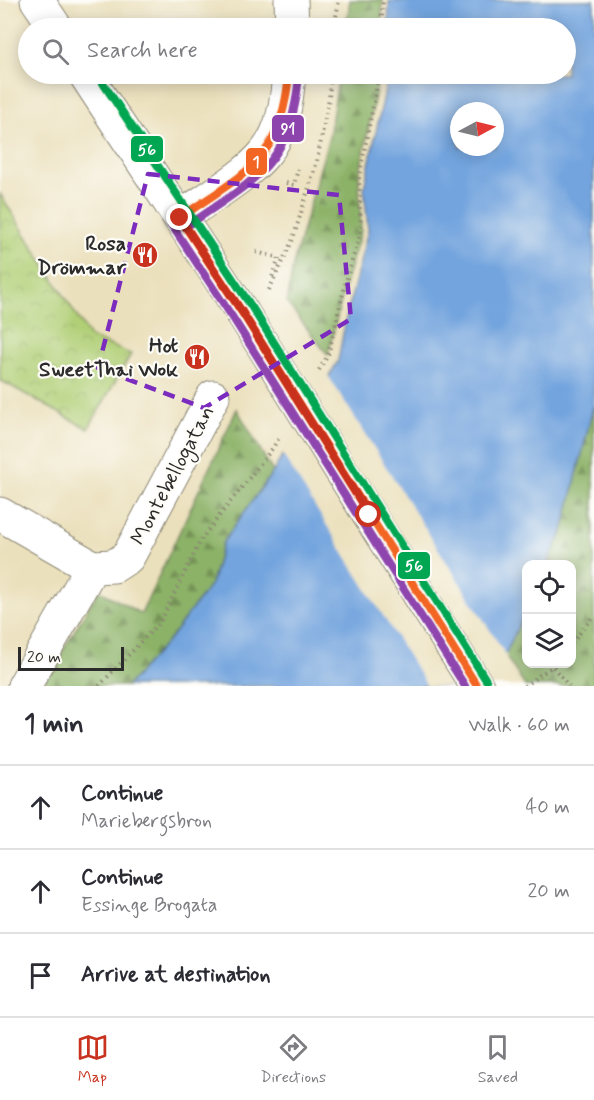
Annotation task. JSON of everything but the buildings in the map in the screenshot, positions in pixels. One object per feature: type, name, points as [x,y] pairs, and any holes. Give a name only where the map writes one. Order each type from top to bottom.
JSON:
[{"type":"street","points":[[37,0],[49,18]]},
{"type":"street","points":[[291,0],[292,18]]},
{"type":"street","points":[[92,84],[242,312],[477,686]]},
{"type":"street","points":[[180,218],[243,173],[265,154],[278,132],[288,84]]},
{"type":"street","name":"Montebellogatan","points":[[92,567],[114,566],[128,557],[213,397]]},
{"type":"street","points":[[0,514],[92,567],[24,686]]},
{"type":"path","points":[[336,18],[339,0]]},
{"type":"path","points":[[381,18],[382,0]]},
{"type":"path","points":[[256,252],[279,258],[268,290],[293,239],[317,161],[330,84]]},
{"type":"path","points":[[317,374],[328,355],[361,231],[359,177],[377,84]]},
{"type":"path","points":[[99,686],[160,622],[202,538],[272,449],[284,430]]},
{"type":"path","points":[[576,639],[594,615]]},
{"type":"path","points":[[524,686],[550,668]]},
{"type":"path","points":[[556,668],[569,686]]},
{"type":"highlighted area","points":[[148,174],[339,195],[351,319],[204,408],[98,368]]},
{"type":"green space","points":[[350,0],[383,0],[382,18],[347,18]]},
{"type":"green space","points":[[337,84],[377,84],[359,177],[361,231],[328,355],[287,303],[293,265],[329,137]]},
{"type":"green space","points":[[0,194],[90,337],[131,354],[88,429],[0,380]]},
{"type":"green space","points":[[594,404],[594,686],[525,686],[505,655],[522,618],[522,668],[576,668],[576,560],[549,560],[563,531]]},
{"type":"green space","points":[[237,409],[273,472],[223,542],[211,584],[168,641],[127,686],[41,686],[99,590],[141,614]]},
{"type":"water","points":[[594,0],[594,404],[563,531],[549,560],[522,560],[522,618],[505,655],[468,686],[127,686],[168,641],[211,584],[223,542],[273,472],[338,361],[368,230],[364,188],[385,84],[576,84],[576,18],[388,18],[389,1]]},
{"type":"pier","points":[[327,374],[507,657],[472,686],[427,686],[281,452]]},
{"type":"transit line","name":"56","points":[[104,84],[251,306],[486,680]]},
{"type":"transit line","name":"1","points":[[180,218],[224,188],[256,162],[278,127],[288,84]]},
{"type":"transit line","name":"91","points":[[186,227],[250,182],[278,151],[288,131],[298,84]]},
{"type":"transit line","name":"1","points":[[180,218],[242,312],[477,686]]},
{"type":"transit line","name":"91","points":[[171,224],[233,318],[465,686]]},
{"type":"place","name":"Rosa Drömmar","points":[[145,255]]},
{"type":"place","name":"Hot SweetThai Wok","points":[[197,357]]},
{"type":"route","points":[[180,218],[242,312],[369,515]]}]
